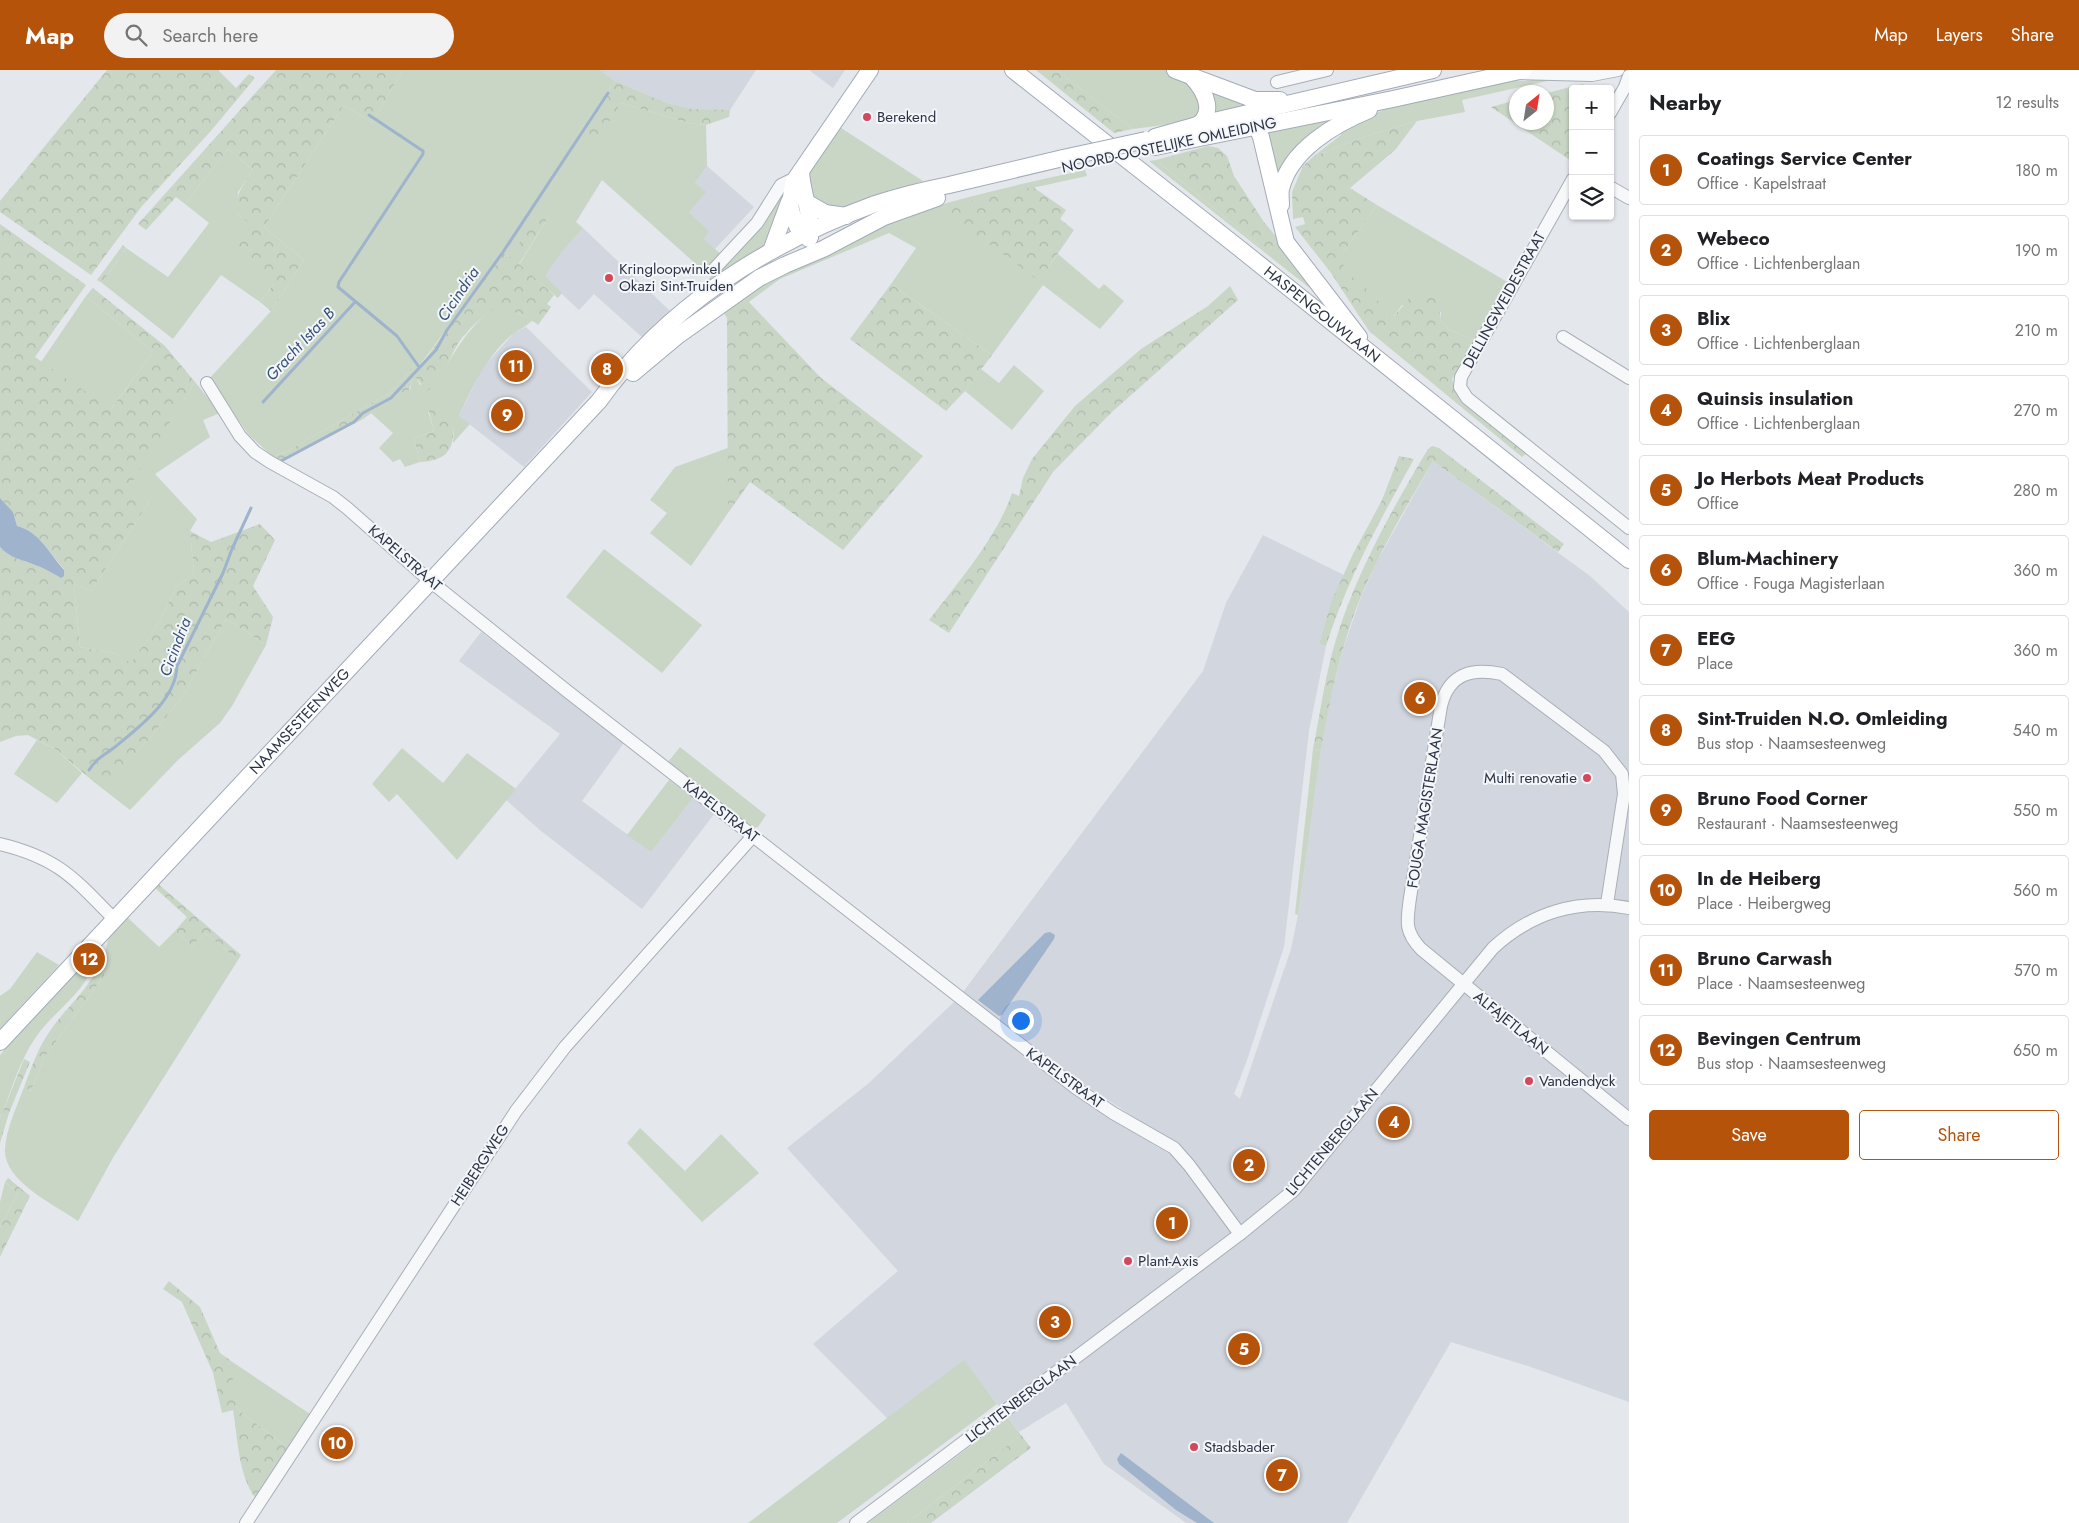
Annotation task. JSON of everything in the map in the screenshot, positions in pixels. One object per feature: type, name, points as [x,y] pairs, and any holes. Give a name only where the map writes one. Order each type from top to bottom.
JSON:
[{"type":"main road","points":[[771,250],[799,178],[870,70]]},
{"type":"main road","name":"HASPENGOUWLAAN","points":[[1013,70],[1629,560]]},
{"type":"main road","points":[[1175,70],[1192,78],[1207,80],[1255,100],[1266,101],[1314,97]]},
{"type":"main road","name":"NOORD-OOSTELIJKE OMLEIDING","points":[[808,234],[846,216],[896,198],[1253,120],[1314,97],[1434,70]]},
{"type":"main road","name":"NOORD-OOSTELIJKE OMLEIDING","points":[[1201,124],[1253,120],[1393,99],[1517,72]]},
{"type":"main road","points":[[1150,144],[1201,124],[1205,118],[1207,109],[1205,94],[1192,78]]},
{"type":"main road","points":[[1286,242],[1281,214],[1281,190],[1290,168],[1305,150],[1329,132],[1359,114],[1393,99]]},
{"type":"main road","points":[[1253,120],[1261,137],[1286,242],[1372,355]]},
{"type":"main road","name":"NOORD-OOSTELIJKE OMLEIDING","points":[[823,249],[884,217],[932,199],[1068,161]]},
{"type":"main road","points":[[799,178],[806,202],[808,234]]},
{"type":"main road","points":[[789,202],[793,219],[808,234],[828,238],[876,217],[884,217]]},
{"type":"main road","points":[[806,202],[825,213],[846,216]]},
{"type":"main road","points":[[759,278],[808,234]]},
{"type":"main road","name":"NAAMSESTEENWEG","points":[[599,401],[613,380],[670,323],[704,294],[771,250],[808,234]]},
{"type":"main road","name":"NAAMSESTEENWEG","points":[[0,1042],[599,401],[676,336],[759,278],[785,264],[823,249]]},
{"type":"street","points":[[1277,82],[1327,70]]},
{"type":"street","points":[[1517,72],[1592,75],[1618,70]]},
{"type":"street","points":[[1614,107],[1625,87],[1629,76],[1628,70]]},
{"type":"street","points":[[715,268],[756,223],[782,185],[799,178]]},
{"type":"street","name":"DELLINGWEIDESTRAAT","points":[[1569,186],[1461,376],[1460,387],[1467,398],[1629,528]]},
{"type":"street","points":[[1614,189],[1629,198]]},
{"type":"street","points":[[1563,337],[1629,378]]},
{"type":"street","name":"KAPELSTRAAT","points":[[207,383],[240,436],[255,452],[333,497],[430,581],[1076,1088],[1113,1113],[1174,1148],[1189,1165],[1240,1234]]},
{"type":"street","name":"FOUGA MAGISTERLAAN","points":[[1463,984],[1421,950],[1412,938],[1407,924],[1443,697],[1447,689],[1464,675],[1474,671],[1502,674],[1604,752],[1619,770],[1624,779],[1624,794],[1607,904]]},
{"type":"street","name":"HEIBERGWEG","points":[[246,1523],[487,1153],[540,1078],[565,1047],[753,836]]},
{"type":"street","points":[[0,844],[18,848],[49,860],[62,868],[114,919]]},
{"type":"street","name":"LICHTENBERGLAAN","points":[[856,1523],[1240,1234],[1294,1190],[1493,948],[1507,935],[1541,915],[1584,904],[1607,904],[1629,908]]},
{"type":"street","name":"ALFAJETLAAN","points":[[1463,984],[1629,1119]]},
{"type":"shaded area","points":[[600,70],[756,70],[730,110],[716,110],[692,109],[667,103],[615,81]]},
{"type":"shaded area","points":[[809,70],[845,70],[833,88]]},
{"type":"shaded area","points":[[707,166],[754,207],[715,249],[704,239],[689,213],[705,193],[695,183]]},
{"type":"shaded area","points":[[583,228],[670,311],[643,338],[594,294],[579,310],[544,277],[561,253]]},
{"type":"shaded area","points":[[526,327],[592,392],[524,467],[459,416],[483,367],[514,333]]},
{"type":"shaded area","points":[[1433,461],[1590,576],[1629,612],[1629,1402],[1531,1367],[1451,1342],[1347,1523],[1186,1523],[1104,1464],[1066,1403],[1019,1432],[964,1361],[888,1419],[813,1344],[898,1271],[787,1148],[869,1083],[954,1002],[1070,1092],[1105,1116],[1168,1153],[1181,1148],[1082,1083],[963,992],[1203,671],[1226,603],[1263,535],[1344,575],[1331,603],[1319,644],[1326,646],[1309,731],[1284,947],[1234,1094],[1240,1099],[1291,949],[1298,915],[1327,713],[1342,652],[1361,597],[1376,563]]},
{"type":"shaded area","points":[[481,632],[624,743],[582,801],[651,852],[693,798],[714,814],[642,909],[541,831],[506,800],[560,734],[459,661]]},
{"type":"green space","points":[[107,70],[219,70],[236,88],[249,74],[255,78],[210,132],[142,206],[91,275],[0,212],[0,201]]},
{"type":"green space","points":[[276,70],[403,70],[372,123],[344,105],[264,227],[304,260],[271,311],[260,302],[274,284],[232,252],[249,223],[236,213],[236,207],[240,190],[253,170],[228,149],[185,204],[176,197],[146,230],[138,224]]},
{"type":"green space","points":[[403,70],[600,70],[615,81],[577,135],[621,103],[689,123],[706,125],[707,166],[695,183],[706,192],[689,213],[709,231],[704,239],[723,256],[707,274],[602,180],[576,222],[583,228],[561,253],[545,276],[562,293],[558,298],[519,265],[551,213],[510,257],[502,253],[420,365],[415,362],[407,374],[388,394],[273,457],[249,435],[209,379],[271,311],[304,260],[264,227],[344,105],[372,123]]},
{"type":"green space","points":[[1036,70],[1056,70],[1133,129],[1114,133]]},
{"type":"green space","points":[[1056,70],[1166,70],[1186,78],[1202,106],[1197,117],[1164,125],[1133,129]]},
{"type":"green space","points":[[1548,77],[1565,77],[1529,85],[1509,85],[1509,90],[1462,100],[1465,112],[1417,121],[1372,134],[1314,156],[1341,135],[1339,131],[1358,120],[1402,103],[1500,81],[1526,81]]},
{"type":"green space","points":[[615,81],[667,103],[692,109],[730,110],[729,117],[706,125],[689,123],[621,103],[595,144],[577,135]]},
{"type":"green space","points":[[1210,87],[1258,105],[1211,118]]},
{"type":"green space","points":[[1569,88],[1569,159],[1525,130],[1554,130],[1554,91]]},
{"type":"green space","points":[[1509,102],[1509,119],[1491,107]]},
{"type":"green space","points":[[1351,114],[1276,185],[1264,132]]},
{"type":"green space","points":[[1417,121],[1395,150],[1350,188],[1377,205],[1341,256],[1342,263],[1348,273],[1394,316],[1413,294],[1429,292],[1440,298],[1440,320],[1448,329],[1475,341],[1452,379],[1454,387],[1527,453],[1522,457],[1369,331],[1331,273],[1295,227],[1305,224],[1303,217],[1293,219],[1292,192],[1303,166],[1314,156],[1372,134]]},
{"type":"green space","points":[[838,126],[923,181],[837,211],[811,200],[807,170]]},
{"type":"green space","points":[[1208,146],[1218,148],[1227,156],[1234,176],[1264,222],[1278,239],[1267,252],[1156,160]]},
{"type":"green space","points":[[228,149],[253,170],[238,192],[236,213],[249,223],[274,284],[260,302],[221,275],[173,339],[102,283],[126,248],[168,277],[209,223],[185,204]]},
{"type":"green space","points":[[1156,160],[1267,252],[1278,239],[1316,293],[1149,161]]},
{"type":"green space","points":[[1085,170],[1087,176],[941,208],[1039,280],[1058,254],[1099,289],[1104,284],[1124,301],[1100,329],[1043,285],[992,355],[891,284],[916,248],[889,233],[780,279],[727,318],[722,310],[794,265],[832,245],[872,228],[950,202]]},
{"type":"green space","points":[[783,187],[788,188],[767,246],[709,286],[705,283],[760,223]]},
{"type":"green space","points":[[1033,187],[1066,210],[1060,219],[1074,230],[1039,281],[940,208]]},
{"type":"green space","points":[[1377,205],[1509,283],[1475,341],[1448,329],[1440,320],[1441,312],[1402,305],[1394,316],[1367,294],[1344,268],[1341,256]]},
{"type":"green space","points":[[544,208],[547,208],[551,213],[519,264],[554,295],[547,304],[551,307],[538,325],[517,313],[493,309],[475,324],[459,342],[442,375],[433,387],[427,391],[416,378],[412,381],[408,393],[401,392],[363,419],[285,460],[280,461],[273,457],[388,394],[407,374],[415,362],[421,365],[502,253],[510,257]]},
{"type":"green space","points":[[0,224],[86,285],[35,357],[111,409],[153,352],[86,296],[93,288],[165,346],[195,382],[129,487],[149,502],[91,591],[74,584],[80,647],[116,654],[131,663],[160,621],[176,587],[194,573],[190,531],[211,542],[260,524],[275,540],[253,586],[273,617],[266,645],[226,619],[182,697],[150,738],[107,783],[94,782],[55,749],[28,735],[16,736],[0,742],[0,547],[12,556],[61,578],[64,569],[38,538],[17,526],[13,512],[0,498]]},
{"type":"green space","points":[[123,245],[126,248],[102,283],[97,280]]},
{"type":"green space","points":[[891,284],[992,355],[965,391],[946,411],[850,339]]},
{"type":"green space","points":[[1230,286],[1238,300],[1112,412],[1053,472],[949,633],[929,620],[987,543],[1006,509],[1012,493],[1019,496],[1023,478],[1032,459],[1075,406],[1141,349],[1208,306]]},
{"type":"green space","points":[[86,296],[153,352],[110,410],[41,362]]},
{"type":"green space","points":[[748,301],[821,378],[923,456],[843,550],[750,482],[728,513],[727,318]]},
{"type":"green space","points":[[493,308],[509,309],[533,320],[504,342],[488,361],[459,416],[470,424],[453,443],[454,426],[428,411],[434,431],[414,439],[420,462],[405,467],[400,459],[393,462],[379,448],[393,433],[371,413],[401,392],[410,390],[412,381],[416,378],[420,385],[439,379],[469,332]]},
{"type":"green space","points":[[1014,365],[1044,391],[1012,430],[965,391],[981,369],[999,383]]},
{"type":"green space","points":[[195,382],[220,413],[203,420],[210,437],[155,474],[197,519],[190,531],[194,573],[176,587],[160,621],[131,664],[116,654],[80,647],[74,584],[91,591],[149,502],[128,487]]},
{"type":"green space","points":[[434,398],[451,416],[454,427],[452,442],[447,453],[443,456],[438,459],[420,462],[414,439],[434,431],[427,404]]},
{"type":"green space","points":[[1432,446],[1439,448],[1564,544],[1558,552],[1433,461],[1386,544],[1361,596],[1337,672],[1321,750],[1313,749],[1331,659],[1347,606],[1390,514],[1428,449]]},
{"type":"green space","points":[[728,448],[728,513],[691,566],[650,533],[667,513],[650,500],[675,467]]},
{"type":"green space","points":[[1399,456],[1414,459],[1354,574],[1326,646],[1319,644],[1331,602],[1353,554],[1382,500]]},
{"type":"green space","points":[[604,549],[702,625],[662,673],[566,597]]},
{"type":"green space","points":[[226,619],[266,645],[232,706],[220,723],[178,760],[130,810],[94,782],[107,782],[150,738],[182,697]]},
{"type":"green space","points":[[37,740],[55,749],[82,773],[57,803],[14,774]]},
{"type":"green space","points":[[680,747],[766,815],[758,827],[752,828],[668,762]]},
{"type":"green space","points":[[402,748],[443,783],[467,753],[516,789],[457,860],[397,794],[389,802],[372,784]]},
{"type":"green space","points":[[1313,749],[1321,750],[1298,915],[1295,914]]},
{"type":"green space","points":[[669,780],[693,798],[651,852],[627,835]]},
{"type":"green space","points":[[157,883],[241,955],[238,960],[205,933],[192,946],[175,931],[187,917],[154,887]]},
{"type":"green space","points":[[127,917],[159,947],[175,931],[192,946],[205,933],[238,960],[114,1156],[78,1221],[44,1200],[21,1182],[12,1172],[7,1161],[6,1141],[24,1087],[31,1091],[44,1058],[104,976],[104,957],[108,940]]},
{"type":"green space","points":[[37,952],[59,965],[0,1029],[0,996],[10,989]]},
{"type":"green space","points":[[94,957],[86,980],[79,990],[43,1027],[30,1046],[20,1066],[0,1119],[0,1055],[86,959]]},
{"type":"green space","points":[[104,957],[104,976],[44,1058],[31,1091],[24,1087],[44,1040],[91,980],[101,958]]},
{"type":"green space","points":[[24,1059],[30,1062],[9,1113],[0,1143],[0,1119]]},
{"type":"green space","points":[[640,1128],[685,1171],[721,1134],[759,1173],[702,1222],[627,1143]]},
{"type":"green space","points":[[8,1178],[30,1196],[0,1257],[0,1227],[18,1194],[5,1182]]},
{"type":"green space","points":[[5,1182],[18,1194],[0,1227],[0,1202]]},
{"type":"green space","points":[[169,1281],[200,1307],[220,1353],[230,1360],[237,1409],[289,1449],[256,1499],[242,1468],[233,1410],[222,1413],[213,1373],[182,1302],[163,1289]]},
{"type":"green space","points":[[228,1359],[313,1416],[289,1449],[237,1409]]},
{"type":"green space","points":[[964,1360],[997,1404],[837,1523],[748,1523]]},
{"type":"green space","points":[[1008,1418],[1021,1435],[907,1523],[868,1523]]},
{"type":"green space","points":[[1021,1435],[1031,1448],[931,1523],[907,1523]]},
{"type":"water","points":[[0,498],[13,512],[17,526],[32,533],[44,544],[64,570],[64,576],[61,578],[12,556],[0,547]]},
{"type":"water","points":[[1050,932],[1055,935],[1054,939],[1002,1015],[999,1016],[978,1000],[1045,933]]},
{"type":"water","points":[[1121,1453],[1214,1523],[1197,1523],[1176,1510],[1119,1464],[1117,1459]]},
{"type":"waterway","name":"Cicindria","points":[[281,461],[354,422],[363,413],[391,398],[436,350],[447,330],[503,252],[608,93]]},
{"type":"waterway","points":[[369,115],[423,151],[423,154],[339,282],[338,287],[397,336],[419,367]]},
{"type":"waterway","name":"Gracht Istas B","points":[[263,402],[355,302]]},
{"type":"waterway","name":"Cicindria","points":[[89,770],[98,759],[145,722],[155,712],[170,690],[177,666],[223,573],[251,508]]},
{"type":"place","name":"Berekend","points":[[867,117]]},
{"type":"place","name":"Kringloopwinkel Okazi Sint-Truiden","points":[[609,278]]},
{"type":"place","name":"Bruno Carwash","points":[[516,366]]},
{"type":"place","name":"Sint-Truiden N.O. Omleiding","points":[[607,369]]},
{"type":"place","name":"Bruno Food Corner","points":[[507,415]]},
{"type":"place","name":"Blum-Machinery","points":[[1420,698]]},
{"type":"place","name":"Multi renovatie","points":[[1587,778]]},
{"type":"place","name":"Bevingen Centrum","points":[[89,959]]},
{"type":"place","name":"Vandendyck","points":[[1529,1081]]},
{"type":"place","name":"Quinsis insulation","points":[[1394,1122]]},
{"type":"place","name":"Webeco","points":[[1249,1165]]},
{"type":"place","name":"Coatings Service Center","points":[[1172,1223]]},
{"type":"place","name":"Plant-Axis","points":[[1128,1261]]},
{"type":"place","name":"Blix","points":[[1055,1322]]},
{"type":"place","name":"Jo Herbots Meat Products","points":[[1244,1349]]},
{"type":"place","name":"In de Heiberg","points":[[337,1443]]},
{"type":"place","name":"Stadsbader","points":[[1194,1447]]},
{"type":"place","name":"EEG","points":[[1282,1475]]}]
